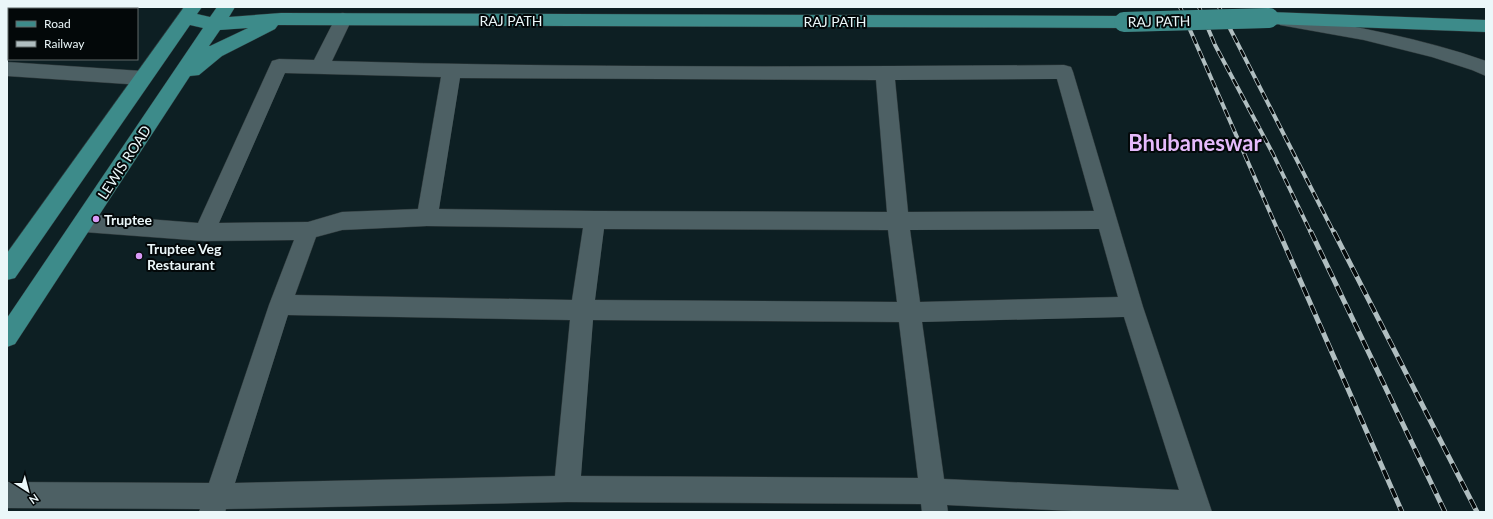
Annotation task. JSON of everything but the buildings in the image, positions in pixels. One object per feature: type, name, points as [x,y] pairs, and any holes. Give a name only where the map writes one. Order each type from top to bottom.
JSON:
[{"type":"main road","name":"LEWIS ROAD","points":[[7,337],[226,7]]},
{"type":"main road","name":"RAJ PATH","points":[[188,13],[215,24],[281,19],[1124,22],[1269,18],[1483,27]]},
{"type":"main road","points":[[7,271],[188,13]]},
{"type":"main road","points":[[176,83],[216,51],[281,19]]},
{"type":"street","points":[[1269,18],[1364,34],[1434,51],[1479,65],[1486,69]]},
{"type":"street","points":[[320,67],[343,19]]},
{"type":"street","points":[[7,495],[215,504],[567,489],[933,502],[1198,508],[1132,307],[1064,72],[885,73],[452,71],[279,66],[204,232]]},
{"type":"street","points":[[7,69],[142,78]]},
{"type":"street","points":[[428,216],[452,71]]},
{"type":"street","points":[[885,73],[898,221],[908,312],[933,502]]},
{"type":"street","points":[[84,223],[204,232],[308,232],[342,221],[428,216],[595,220],[1106,220]]},
{"type":"street","points":[[567,489],[582,310],[595,220]]},
{"type":"street","points":[[215,504],[280,305],[308,232]]},
{"type":"street","points":[[280,305],[582,310],[908,312],[1132,307]]},
{"type":"railway","points":[[1180,7],[1279,233]]},
{"type":"railway","points":[[1199,7],[1215,45],[1273,154],[1311,233]]},
{"type":"railway","points":[[1219,7],[1334,233]]},
{"type":"railway","points":[[1279,232],[1402,512]]},
{"type":"railway","points":[[1311,232],[1445,512]]},
{"type":"railway","points":[[1334,232],[1477,512]]},
{"type":"place","name":"Truptee","points":[[96,219]]},
{"type":"place","name":"Truptee Veg Restaurant","points":[[139,256]]},
{"type":"district","name":"Bhubaneswar","points":[[1195,142]]}]
